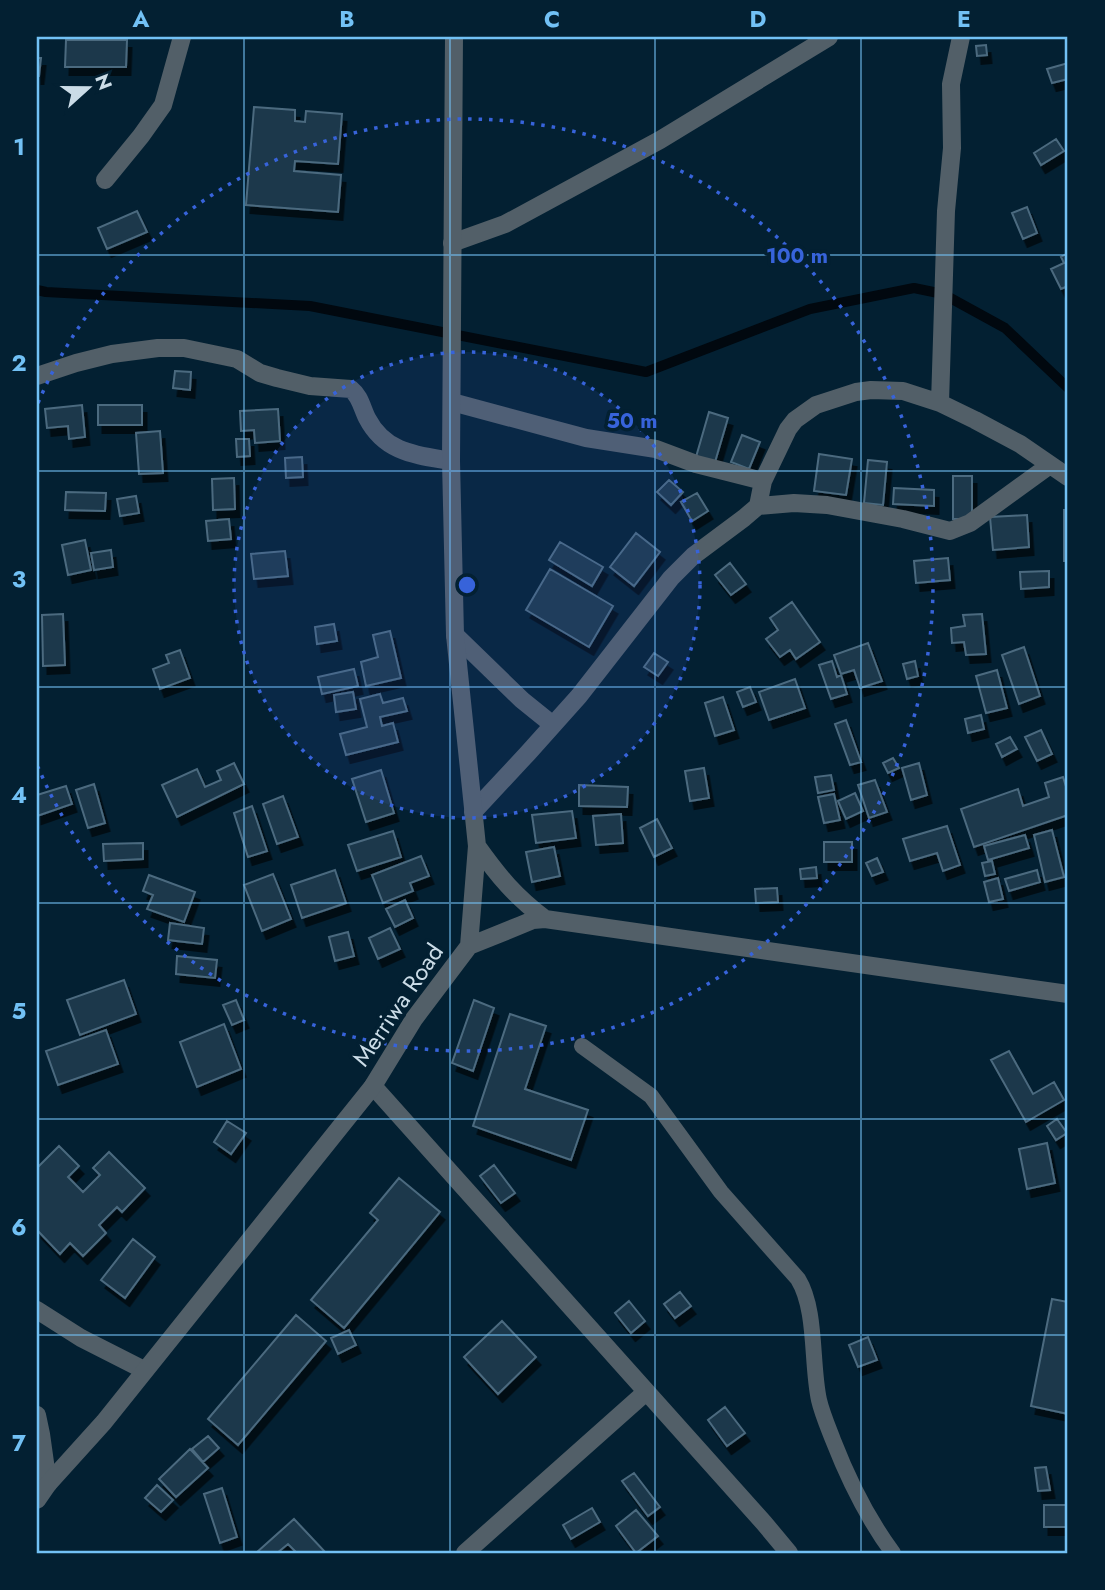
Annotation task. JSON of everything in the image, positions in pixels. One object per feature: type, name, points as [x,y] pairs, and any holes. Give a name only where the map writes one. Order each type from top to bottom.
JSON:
[{"type":"street","points":[[105,180],[163,106],[182,37]]},
{"type":"street","points":[[454,37],[451,460],[455,635],[477,846],[468,946]]},
{"type":"street","points":[[452,243],[505,225],[660,140],[829,37]]},
{"type":"street","points":[[940,403],[946,211],[952,148],[951,84],[961,37]]},
{"type":"street","points":[[37,376],[76,363],[135,350],[184,348],[237,359],[260,373],[277,378],[310,386],[352,390],[360,400],[368,419],[394,447],[413,454],[451,460]]},
{"type":"street","points":[[758,506],[764,481],[788,429],[816,405],[837,397],[872,390],[903,391],[940,403],[1020,444],[1068,477]]},
{"type":"street","points":[[452,399],[586,438],[656,449],[684,460],[764,481]]},
{"type":"street","points":[[473,812],[553,725],[671,578],[693,556],[758,506],[794,503],[827,505],[950,531],[970,523],[1050,465]]},
{"type":"street","points":[[455,635],[522,700],[553,725]]},
{"type":"street","points":[[477,846],[508,887],[545,919]]},
{"type":"street","name":"Merriwa Road","points":[[37,1500],[104,1422],[373,1086],[414,1019],[468,946],[533,920],[545,919],[1068,994]]},
{"type":"street","points":[[373,1086],[789,1553]]},
{"type":"street","points":[[37,1310],[81,1338],[144,1370]]},
{"type":"street","points":[[465,1553],[646,1392]]},
{"type":"street","points":[[37,1415],[48,1485]]},
{"type":"lane","points":[[582,1046],[651,1096],[721,1192],[798,1279],[806,1297],[816,1382],[826,1420],[855,1493],[893,1553]]},
{"type":"building","points":[[66,40],[127,40],[126,67],[65,67]]},
{"type":"building","points":[[986,45],[987,55],[977,56],[976,46]]},
{"type":"building","points":[[37,58],[41,58],[39,76],[37,76]]},
{"type":"building","points":[[1068,63],[1068,79],[1052,83],[1047,69]]},
{"type":"building","points":[[254,107],[295,110],[295,121],[305,122],[306,111],[342,114],[338,164],[295,161],[294,171],[341,175],[338,212],[246,205]]},
{"type":"building","points":[[1056,139],[1064,151],[1041,165],[1034,153]]},
{"type":"building","points":[[1027,207],[1037,233],[1023,239],[1012,213]]},
{"type":"building","points":[[137,211],[147,232],[107,249],[98,228]]},
{"type":"building","points":[[1068,253],[1068,286],[1061,289],[1051,269],[1064,263],[1061,257]]},
{"type":"building","points":[[175,371],[191,372],[190,390],[173,388]]},
{"type":"building","points":[[82,405],[85,437],[69,439],[68,426],[47,428],[45,409]]},
{"type":"building","points":[[98,405],[142,405],[142,425],[98,425]]},
{"type":"building","points":[[278,409],[280,441],[255,443],[254,430],[241,431],[240,411]]},
{"type":"building","points":[[709,412],[728,418],[715,462],[696,457]]},
{"type":"building","points":[[160,431],[163,473],[139,474],[136,433]]},
{"type":"building","points":[[742,435],[760,442],[749,469],[731,462]]},
{"type":"building","points":[[236,439],[249,439],[250,456],[237,457]]},
{"type":"building","points":[[819,454],[852,459],[846,495],[814,491]]},
{"type":"building","points":[[302,457],[303,477],[286,478],[285,458]]},
{"type":"building","points":[[868,460],[887,462],[883,505],[864,503]]},
{"type":"building","points":[[953,476],[972,476],[972,519],[953,519]]},
{"type":"building","points":[[234,478],[235,509],[213,510],[212,479]]},
{"type":"building","points":[[669,480],[683,492],[671,505],[657,492]]},
{"type":"building","points":[[894,488],[934,490],[934,506],[893,504]]},
{"type":"building","points":[[66,492],[106,493],[105,511],[65,510]]},
{"type":"building","points":[[697,493],[708,511],[692,521],[681,502]]},
{"type":"building","points":[[136,496],[139,513],[120,516],[117,499]]},
{"type":"building","points":[[1064,510],[1068,510],[1068,561],[1064,561]]},
{"type":"building","points":[[1027,515],[1029,547],[993,550],[990,517]]},
{"type":"building","points":[[229,519],[231,539],[208,541],[206,521]]},
{"type":"building","points":[[636,533],[660,552],[634,586],[610,567]]},
{"type":"building","points":[[85,540],[91,570],[68,575],[62,545]]},
{"type":"building","points":[[560,542],[603,567],[592,586],[549,560]]},
{"type":"building","points":[[111,550],[113,567],[94,570],[91,553]]},
{"type":"building","points":[[285,551],[288,576],[254,579],[251,554]]},
{"type":"building","points":[[948,558],[950,580],[916,583],[914,561]]},
{"type":"building","points":[[730,563],[746,584],[731,595],[715,575]]},
{"type":"building","points":[[550,569],[613,606],[589,647],[526,610]]},
{"type":"building","points":[[1049,571],[1049,587],[1021,589],[1020,572]]},
{"type":"building","points":[[792,602],[820,642],[796,659],[790,650],[780,657],[766,639],[778,630],[770,618]]},
{"type":"building","points":[[63,614],[65,665],[43,666],[42,615]]},
{"type":"building","points":[[982,614],[986,654],[966,655],[964,642],[952,643],[951,628],[965,626],[963,615]]},
{"type":"building","points":[[334,624],[337,641],[317,644],[315,627]]},
{"type":"building","points":[[390,631],[401,678],[366,686],[361,662],[378,657],[373,635]]},
{"type":"building","points":[[868,643],[882,681],[860,688],[854,670],[841,674],[834,655]]},
{"type":"building","points":[[1024,647],[1040,696],[1019,704],[1002,655]]},
{"type":"building","points":[[180,650],[190,678],[160,689],[153,669],[169,663],[166,655]]},
{"type":"building","points":[[654,653],[668,662],[658,676],[644,667]]},
{"type":"building","points":[[832,661],[837,677],[841,675],[847,694],[831,699],[819,665]]},
{"type":"building","points":[[915,661],[918,676],[907,679],[903,664]]},
{"type":"building","points":[[354,669],[358,686],[322,694],[318,677]]},
{"type":"building","points":[[997,670],[1007,708],[986,713],[976,676]]},
{"type":"building","points":[[795,679],[805,708],[769,720],[759,692]]},
{"type":"building","points":[[750,687],[756,702],[743,707],[737,692]]},
{"type":"building","points":[[353,692],[356,709],[336,712],[334,695]]},
{"type":"building","points":[[380,694],[383,703],[403,698],[407,711],[380,717],[382,726],[393,723],[398,742],[346,755],[340,734],[367,727],[360,699]]},
{"type":"building","points":[[723,697],[734,730],[715,736],[705,703]]},
{"type":"building","points":[[981,715],[984,729],[968,733],[965,719]]},
{"type":"building","points":[[846,720],[861,762],[850,765],[835,724]]},
{"type":"building","points":[[1041,730],[1052,754],[1037,761],[1025,737]]},
{"type":"building","points":[[1010,737],[1017,749],[1002,757],[996,744]]},
{"type":"building","points":[[893,758],[899,768],[888,773],[883,763]]},
{"type":"building","points":[[234,763],[244,784],[177,817],[162,785],[197,769],[205,787],[221,780],[217,771]]},
{"type":"building","points":[[919,763],[927,795],[911,800],[902,768]]},
{"type":"building","points":[[704,768],[709,798],[690,801],[685,771]]},
{"type":"building","points":[[381,770],[394,813],[366,822],[352,779]]},
{"type":"building","points":[[831,775],[834,790],[818,793],[815,777]]},
{"type":"building","points":[[1063,777],[1068,793],[1068,815],[974,847],[961,809],[1018,789],[1023,806],[1049,797],[1045,783]]},
{"type":"building","points":[[875,780],[887,812],[869,818],[858,785]]},
{"type":"building","points":[[94,784],[105,823],[88,828],[76,790]]},
{"type":"building","points":[[579,785],[628,787],[627,807],[579,806]]},
{"type":"building","points":[[66,786],[72,804],[37,816],[37,795]]},
{"type":"building","points":[[855,793],[863,811],[846,819],[838,801]]},
{"type":"building","points":[[834,794],[840,820],[824,823],[818,797]]},
{"type":"building","points":[[283,796],[298,837],[277,844],[263,804]]},
{"type":"building","points":[[252,806],[267,851],[248,857],[234,813]]},
{"type":"building","points":[[572,811],[576,838],[536,843],[532,815]]},
{"type":"building","points":[[621,814],[623,843],[596,845],[593,816]]},
{"type":"building","points":[[657,819],[672,848],[654,857],[640,828]]},
{"type":"building","points":[[947,826],[960,865],[943,871],[937,853],[910,861],[903,839]]},
{"type":"building","points":[[1052,830],[1064,877],[1045,882],[1034,835]]},
{"type":"building","points":[[393,831],[401,857],[357,871],[348,845]]},
{"type":"building","points":[[1025,835],[1029,848],[988,860],[984,846]]},
{"type":"building","points":[[824,842],[852,842],[852,862],[824,862]]},
{"type":"building","points":[[143,843],[143,859],[104,861],[103,844]]},
{"type":"building","points":[[554,847],[560,876],[532,882],[526,852]]},
{"type":"building","points":[[421,856],[429,876],[410,883],[413,891],[383,903],[372,875]]},
{"type":"building","points":[[877,858],[883,872],[872,876],[866,863]]},
{"type":"building","points":[[992,861],[995,874],[985,876],[982,863]]},
{"type":"building","points":[[816,867],[817,878],[801,879],[800,869]]},
{"type":"building","points":[[335,870],[346,903],[302,918],[291,885]]},
{"type":"building","points":[[1037,870],[1040,882],[1009,891],[1005,879]]},
{"type":"building","points":[[273,874],[291,919],[262,931],[244,885]]},
{"type":"building","points":[[149,875],[195,892],[184,922],[147,909],[153,895],[143,891]]},
{"type":"building","points":[[998,878],[1003,899],[989,902],[984,882]]},
{"type":"building","points":[[777,888],[778,902],[756,903],[755,889]]},
{"type":"building","points":[[405,900],[413,918],[395,927],[386,909]]},
{"type":"building","points":[[170,923],[204,928],[202,944],[168,940]]},
{"type":"building","points":[[390,928],[400,949],[378,959],[369,938]]},
{"type":"building","points":[[348,932],[354,956],[335,961],[329,937]]},
{"type":"building","points":[[177,956],[217,960],[215,978],[176,974]]},
{"type":"building","points":[[124,980],[136,1014],[80,1035],[67,1000]]},
{"type":"building","points":[[236,1000],[244,1020],[232,1025],[223,1005]]},
{"type":"building","points":[[474,1000],[494,1008],[473,1071],[452,1063]]},
{"type":"building","points":[[510,1014],[546,1026],[525,1089],[588,1110],[571,1160],[473,1126]]},
{"type":"building","points":[[224,1024],[241,1069],[197,1087],[180,1042]]},
{"type":"building","points":[[106,1030],[118,1064],[58,1085],[46,1051]]},
{"type":"building","points":[[1009,1051],[1033,1094],[1054,1082],[1064,1100],[1026,1122],[991,1060]]},
{"type":"building","points":[[1057,1119],[1067,1133],[1056,1140],[1047,1126]]},
{"type":"building","points":[[227,1121],[246,1133],[231,1154],[214,1142]]},
{"type":"building","points":[[1047,1143],[1055,1183],[1027,1189],[1019,1149]]},
{"type":"building","points":[[59,1146],[79,1166],[68,1177],[83,1192],[100,1175],[93,1168],[109,1152],[145,1188],[122,1212],[117,1207],[99,1225],[106,1233],[83,1256],[70,1243],[60,1254],[37,1230],[37,1168]]},
{"type":"building","points":[[494,1165],[515,1193],[501,1203],[480,1176]]},
{"type":"building","points":[[399,1178],[440,1212],[344,1328],[311,1300],[378,1220],[370,1213]]},
{"type":"building","points":[[133,1239],[155,1257],[125,1298],[101,1280]]},
{"type":"building","points":[[680,1292],[691,1306],[675,1318],[664,1304]]},
{"type":"building","points":[[1052,1299],[1068,1302],[1068,1414],[1031,1406]]},
{"type":"building","points":[[629,1301],[645,1321],[631,1333],[615,1313]]},
{"type":"building","points":[[296,1315],[326,1341],[238,1445],[208,1419]]},
{"type":"building","points":[[502,1321],[536,1357],[498,1394],[464,1357]]},
{"type":"building","points":[[349,1330],[356,1345],[338,1354],[331,1338]]},
{"type":"building","points":[[868,1337],[877,1360],[858,1367],[849,1345]]},
{"type":"building","points":[[725,1407],[745,1433],[727,1446],[708,1420]]},
{"type":"building","points":[[208,1436],[219,1448],[203,1462],[192,1449]]},
{"type":"building","points":[[190,1449],[208,1468],[176,1497],[159,1479]]},
{"type":"building","points":[[1046,1467],[1050,1490],[1038,1491],[1035,1468]]},
{"type":"building","points":[[634,1473],[660,1507],[648,1516],[622,1481]]},
{"type":"building","points":[[157,1485],[173,1500],[161,1512],[145,1498]]},
{"type":"building","points":[[222,1488],[237,1537],[220,1543],[204,1494]]},
{"type":"building","points":[[1044,1505],[1068,1505],[1068,1527],[1044,1527]]},
{"type":"building","points":[[592,1508],[600,1522],[571,1539],[563,1525]]},
{"type":"building","points":[[636,1510],[658,1536],[636,1553],[616,1526]]},
{"type":"building","points":[[294,1519],[326,1553],[297,1553],[288,1544],[277,1553],[256,1553]]},
{"type":"waterway","points":[[37,290],[310,306],[646,372],[810,309],[914,288],[943,294],[1005,328],[1068,388]]}]
